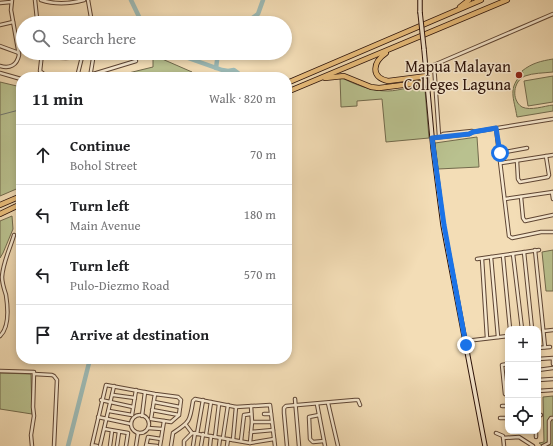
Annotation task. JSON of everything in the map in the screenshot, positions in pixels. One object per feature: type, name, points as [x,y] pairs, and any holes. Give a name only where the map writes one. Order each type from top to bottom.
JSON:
[{"type":"highway","points":[[448,14],[469,0]]},
{"type":"highway","points":[[292,81],[481,0]]},
{"type":"highway","points":[[292,90],[507,0]]},
{"type":"highway","points":[[397,46],[378,59],[375,68],[378,76],[383,80],[388,81],[427,76]]},
{"type":"highway","points":[[318,79],[344,76],[371,87],[379,88],[427,82]]},
{"type":"highway","points":[[1,204],[16,198]]},
{"type":"highway","points":[[0,214],[16,206]]},
{"type":"main road","points":[[420,0],[432,138],[444,225],[485,446]]},
{"type":"street","points":[[35,0],[37,16]]},
{"type":"street","points":[[40,0],[62,4],[84,0]]},
{"type":"street","points":[[88,0],[91,16]]},
{"type":"street","points":[[0,3],[11,1],[11,10],[16,38]]},
{"type":"street","points":[[439,136],[434,64],[553,14]]},
{"type":"street","points":[[0,25],[13,22]]},
{"type":"street","points":[[0,46],[16,52]]},
{"type":"street","points":[[0,66],[13,66],[17,60]]},
{"type":"street","points":[[41,60],[40,71],[41,72]]},
{"type":"street","points":[[78,72],[81,60]]},
{"type":"street","points":[[91,72],[93,60]]},
{"type":"street","points":[[102,72],[136,61]]},
{"type":"street","points":[[0,73],[16,77]]},
{"type":"street","points":[[432,138],[439,136],[443,137],[469,134],[496,128],[553,120]]},
{"type":"street","points":[[496,128],[510,237],[512,238],[541,232],[553,232]]},
{"type":"street","points":[[500,153],[527,148]]},
{"type":"street","points":[[501,163],[553,155]]},
{"type":"street","points":[[517,161],[518,179],[520,182],[526,182],[548,177],[546,156]]},
{"type":"street","points":[[505,199],[552,192],[553,199]]},
{"type":"street","points":[[521,197],[523,218],[525,221],[553,215]]},
{"type":"street","points":[[0,336],[4,333],[7,319],[6,299],[2,280],[3,267],[14,235]]},
{"type":"street","points":[[535,250],[545,347]]},
{"type":"street","points":[[477,259],[538,250]]},
{"type":"street","points":[[524,252],[532,326]]},
{"type":"street","points":[[513,254],[522,326]]},
{"type":"street","points":[[503,256],[510,326]]},
{"type":"street","points":[[491,257],[498,337]]},
{"type":"street","points":[[482,259],[487,338]]},
{"type":"street","points":[[543,332],[553,330]]},
{"type":"street","points":[[466,341],[505,336]]},
{"type":"street","points":[[541,348],[550,347]]},
{"type":"street","points":[[541,359],[552,358],[553,364]]},
{"type":"street","points":[[505,364],[502,365],[505,394]]},
{"type":"street","points":[[541,370],[553,368]]},
{"type":"street","points":[[0,371],[34,372],[34,374],[52,375],[57,380],[54,446]]},
{"type":"street","points":[[32,446],[31,435],[34,416],[34,374]]},
{"type":"street","points":[[541,380],[553,379]]},
{"type":"street","points":[[97,446],[92,445],[101,400],[106,385],[178,397],[181,400],[178,415],[171,422],[151,419],[155,394]]},
{"type":"street","points":[[100,446],[114,386]]},
{"type":"street","points":[[109,410],[132,415],[136,390]]},
{"type":"street","points":[[541,392],[553,390]]},
{"type":"street","points":[[142,416],[145,392]]},
{"type":"street","points":[[113,395],[135,398]]},
{"type":"street","points":[[171,446],[174,434],[186,425],[190,418],[193,401],[195,399],[236,407],[270,405],[275,446]]},
{"type":"street","points":[[295,399],[299,446]]},
{"type":"street","points":[[101,400],[133,406]]},
{"type":"street","points":[[193,446],[202,400]]},
{"type":"street","points":[[287,446],[284,408],[286,406],[355,400],[358,400],[360,405]]},
{"type":"street","points":[[154,402],[180,407]]},
{"type":"street","points":[[201,446],[211,402]]},
{"type":"street","points":[[328,403],[338,446]]},
{"type":"street","points":[[210,446],[219,404]]},
{"type":"street","points":[[317,404],[325,446]]},
{"type":"street","points":[[219,446],[228,405]]},
{"type":"street","points":[[251,406],[252,446]]},
{"type":"street","points":[[235,446],[236,407]]},
{"type":"street","points":[[152,410],[178,415]]},
{"type":"street","points":[[244,446],[244,416],[251,414]]},
{"type":"street","points":[[264,414],[271,414]]},
{"type":"street","points":[[319,415],[309,417],[310,439],[313,442],[324,441]]},
{"type":"street","points":[[142,416],[148,421],[148,428],[144,432],[138,433],[133,430],[131,424],[134,417],[142,416]]},
{"type":"street","points":[[98,417],[131,424]]},
{"type":"street","points":[[500,418],[505,418]]},
{"type":"street","points":[[543,446],[549,443],[549,421],[553,418]]},
{"type":"street","points":[[161,439],[148,437],[146,445],[158,446],[161,439],[164,421]]},
{"type":"street","points":[[252,422],[272,422]]},
{"type":"street","points":[[186,425],[195,433],[221,438],[251,442],[274,439]]},
{"type":"street","points":[[148,428],[162,430]]},
{"type":"street","points":[[105,429],[128,433],[126,446]]},
{"type":"street","points":[[251,432],[273,430]]},
{"type":"street","points":[[110,446],[112,431]]},
{"type":"street","points":[[117,446],[120,432]]},
{"type":"street","points":[[136,446],[138,433]]},
{"type":"street","points":[[184,446],[184,441],[195,433]]},
{"type":"street","points":[[496,433],[502,435],[504,438],[519,437],[533,446]]},
{"type":"street","points":[[504,438],[504,446]]},
{"type":"street","points":[[227,446],[228,439]]},
{"type":"green space","points":[[553,59],[553,72],[535,74],[521,78],[516,86],[515,95],[518,104],[522,107],[533,108],[553,105],[553,111],[517,117],[513,99],[513,89],[518,78],[523,73],[522,71],[529,66]]},
{"type":"green space","points":[[153,60],[164,60],[192,72],[132,72],[153,67]]},
{"type":"green space","points":[[553,76],[553,102],[528,106],[524,81]]},
{"type":"green space","points":[[340,77],[358,85],[376,90],[393,91],[421,88],[425,90],[429,138],[386,142],[382,99],[357,101],[357,106],[341,107]]},
{"type":"green space","points":[[0,82],[16,86],[16,189],[0,196]]},
{"type":"green space","points":[[477,137],[479,167],[438,169],[435,143]]},
{"type":"green space","points":[[12,216],[13,229],[0,258],[0,221]]},
{"type":"green space","points":[[553,250],[553,291],[546,291],[542,252]]},
{"type":"green space","points":[[0,373],[31,374],[32,414],[0,409]]},
{"type":"green space","points":[[553,396],[553,446],[543,446],[539,443],[544,442],[543,397]]},
{"type":"waterway","points":[[131,0],[139,16]]},
{"type":"waterway","points":[[255,16],[258,14],[263,0]]},
{"type":"waterway","points":[[194,60],[222,70],[234,70],[237,72]]},
{"type":"waterway","points":[[216,68],[217,60]]},
{"type":"waterway","points":[[0,115],[16,111]]},
{"type":"waterway","points":[[68,446],[89,364]]},
{"type":"place","name":"Mapua Malayan Colleges Laguna","points":[[519,75]]},
{"type":"route","points":[[466,345],[449,258],[432,138],[439,136],[443,137],[469,134],[496,128],[500,153]]}]
